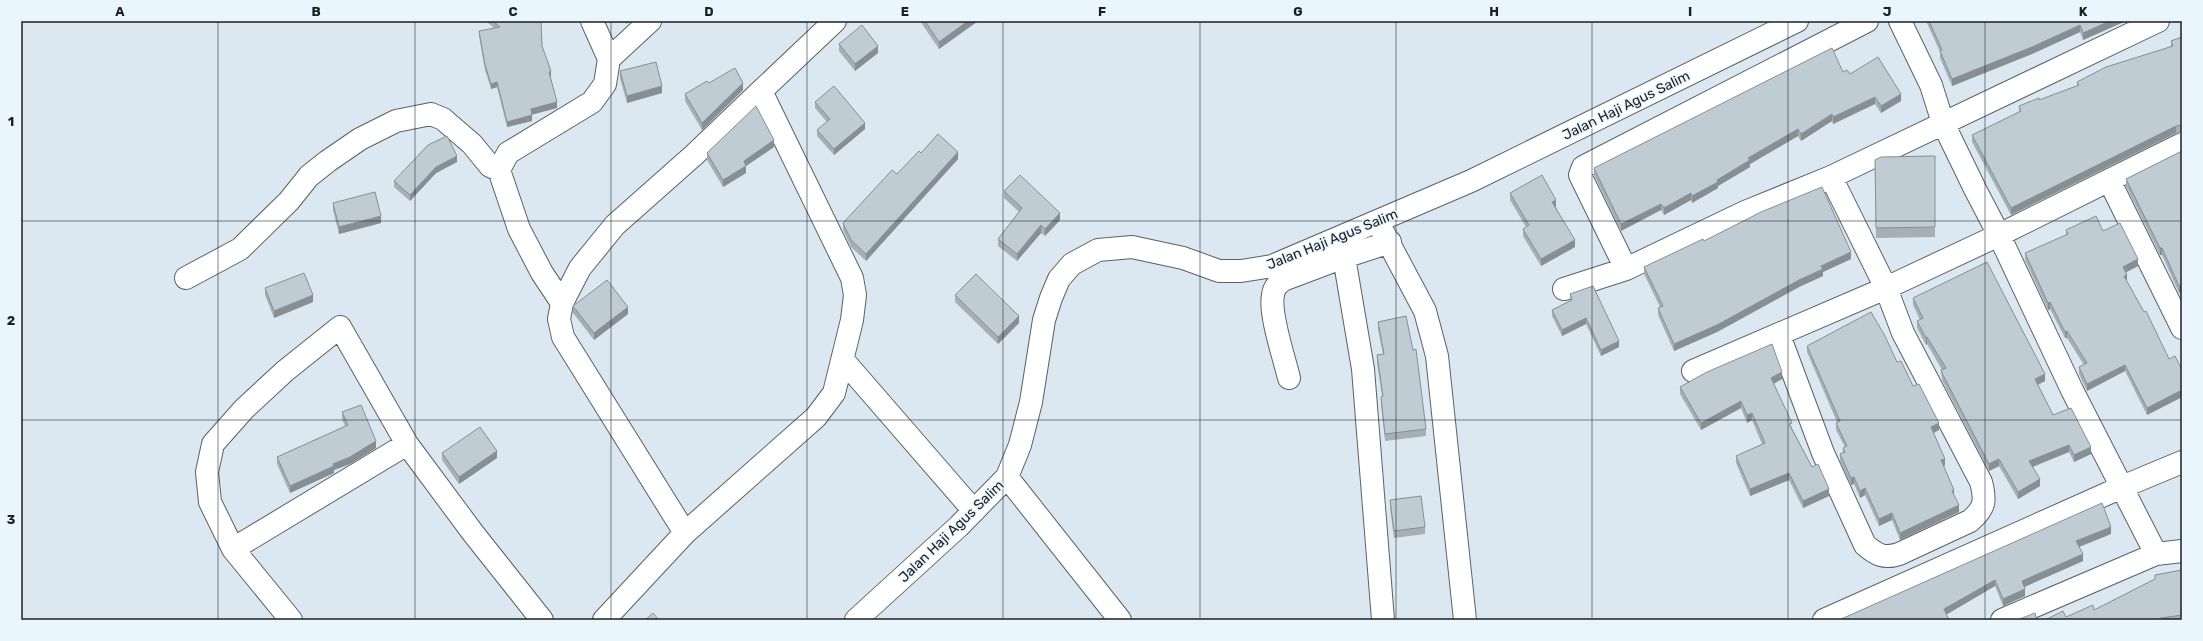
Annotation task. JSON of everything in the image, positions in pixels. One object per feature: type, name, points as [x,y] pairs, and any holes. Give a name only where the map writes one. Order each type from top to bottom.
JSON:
[{"type":"street","points":[[562,303],[542,273],[519,229],[499,170],[508,152],[592,102],[605,84],[609,58],[592,21]]},
{"type":"street","points":[[609,58],[650,21]]},
{"type":"street","points":[[685,533],[563,337],[559,319],[562,303],[580,268],[615,225],[694,155],[835,21]]},
{"type":"street","name":"Jalan Haji Agus Salim","points":[[856,620],[974,511],[1007,477],[1020,445],[1028,413],[1044,320],[1059,279],[1072,264],[1098,250],[1132,247],[1183,258],[1219,270],[1241,271],[1272,266],[1471,181],[1797,21]]},
{"type":"street","points":[[1626,269],[1586,190],[1580,175],[1583,167],[1867,21]]},
{"type":"street","points":[[1900,21],[1931,85],[1944,123],[2072,390],[2156,554]]},
{"type":"street","points":[[1564,289],[1626,269],[1745,212],[1831,177],[2158,21]]},
{"type":"street","points":[[604,620],[685,533],[816,417],[834,393],[843,360],[855,295],[852,278],[761,91]]},
{"type":"street","points":[[186,278],[240,249],[289,201],[309,176],[360,139],[396,121],[431,114],[443,119],[472,144],[490,166],[499,170]]},
{"type":"street","points":[[1692,371],[1886,288],[1999,235],[2182,144]]},
{"type":"street","points":[[1779,335],[1823,453],[1865,545],[1881,557],[1890,557],[1970,522],[1979,513],[1985,497],[1981,482],[1903,333],[1886,288],[1831,177]]},
{"type":"street","points":[[2109,180],[2182,328]]},
{"type":"street","points":[[1377,222],[1390,242],[1425,311],[1437,356],[1465,620]]},
{"type":"street","points":[[1289,378],[1273,310],[1273,295],[1276,286],[1283,280],[1344,257],[1390,242]]},
{"type":"street","points":[[1344,257],[1363,369],[1383,620]]},
{"type":"street","points":[[291,620],[233,549],[210,502],[206,472],[213,444],[244,409],[285,371],[340,327],[408,444],[473,533],[542,620]]},
{"type":"street","points":[[843,360],[974,511]]},
{"type":"street","points":[[233,549],[408,444]]},
{"type":"street","points":[[1824,620],[2122,487],[2182,462]]},
{"type":"street","points":[[1007,477],[1120,620]]},
{"type":"street","points":[[2002,620],[2156,554],[2182,551]]},
{"type":"building","points":[[493,21],[541,21],[542,46],[551,71],[549,72],[557,102],[531,109],[532,115],[507,122],[497,82],[491,84],[485,65],[479,31],[500,27]]},
{"type":"building","points":[[925,21],[968,21],[939,42]]},
{"type":"building","points":[[1929,21],[2110,21],[2083,33],[2080,25],[2032,47],[1952,79],[1940,51],[1942,50]]},
{"type":"building","points":[[862,25],[878,46],[855,64],[839,44]]},
{"type":"building","points":[[2182,37],[2182,125],[2176,126],[2011,208],[1972,135],[2021,111],[2019,106],[2079,85],[2077,82],[2106,67],[2173,46],[2171,41]]},
{"type":"building","points":[[1832,48],[1843,72],[1847,70],[1850,74],[1878,57],[1901,94],[1881,106],[1875,97],[1833,117],[1832,114],[1801,134],[1798,129],[1748,158],[1750,160],[1717,180],[1718,182],[1692,196],[1691,193],[1664,208],[1661,204],[1621,224],[1594,168]]},
{"type":"building","points":[[656,62],[662,86],[627,96],[620,71]]},
{"type":"building","points":[[735,68],[743,83],[702,123],[685,94],[707,81],[709,83]]},
{"type":"building","points":[[834,86],[865,123],[834,149],[817,130],[830,119],[815,102]]},
{"type":"building","points":[[756,106],[774,140],[744,161],[746,166],[723,180],[707,153]]},
{"type":"building","points":[[938,134],[958,152],[866,254],[851,240],[843,223],[892,170],[897,174],[919,151],[921,153]]},
{"type":"building","points":[[447,136],[457,156],[436,167],[410,195],[394,181],[428,145]]},
{"type":"building","points":[[2182,151],[2182,285],[2179,286],[2162,248],[2160,248],[2126,179]]},
{"type":"building","points":[[1935,156],[1935,227],[1876,228],[1875,160],[1881,157]]},
{"type":"building","points":[[1020,175],[1060,213],[1045,229],[1041,225],[1017,254],[998,239],[1022,208],[1004,191]]},
{"type":"building","points":[[1542,175],[1556,200],[1552,202],[1575,240],[1541,259],[1523,229],[1529,225],[1510,193]]},
{"type":"building","points":[[1822,187],[1851,252],[1821,266],[1823,269],[1799,280],[1717,325],[1674,344],[1658,308],[1663,306],[1644,267],[1703,239],[1704,241],[1761,212]]},
{"type":"building","points":[[375,192],[381,216],[339,227],[333,203]]},
{"type":"building","points":[[2096,216],[2103,231],[2120,223],[2138,259],[2123,267],[2127,275],[2124,276],[2144,312],[2146,311],[2169,359],[2175,356],[2182,370],[2182,390],[2147,408],[2125,365],[2087,384],[2079,367],[2087,363],[2067,331],[2065,332],[2050,302],[2048,303],[2025,253],[2068,234],[2066,230]]},
{"type":"building","points":[[1987,262],[2045,374],[2035,379],[2053,415],[2071,408],[2091,447],[2074,455],[2069,445],[2029,461],[2040,479],[2018,492],[1999,459],[1989,464],[1942,373],[1941,370],[1946,368],[1927,337],[1926,338],[1917,321],[1923,318],[1913,298]]},
{"type":"building","points":[[304,273],[313,295],[274,311],[265,288]]},
{"type":"building","points":[[976,274],[1019,316],[998,337],[955,295]]},
{"type":"building","points":[[607,280],[628,307],[594,333],[573,306]]},
{"type":"building","points":[[1593,286],[1619,341],[1601,350],[1586,318],[1562,330],[1552,310],[1572,300],[1570,294]]},
{"type":"building","points":[[1871,312],[1885,336],[1897,362],[1901,361],[1913,386],[1919,384],[1939,423],[1931,427],[1945,459],[1941,460],[1954,490],[1952,491],[1959,505],[1900,533],[1892,513],[1879,519],[1865,488],[1860,491],[1854,477],[1851,478],[1840,454],[1845,452],[1843,448],[1847,446],[1836,423],[1840,421],[1807,346]]},
{"type":"building","points":[[1406,316],[1413,350],[1416,349],[1426,429],[1385,434],[1381,397],[1383,396],[1377,355],[1384,354],[1378,322]]},
{"type":"building","points":[[1772,344],[1782,372],[1771,378],[1792,423],[1789,424],[1812,467],[1818,464],[1829,489],[1803,501],[1789,473],[1750,489],[1736,456],[1765,443],[1752,413],[1747,415],[1741,401],[1701,423],[1680,387],[1707,372]]},
{"type":"building","points":[[361,405],[376,441],[350,457],[333,464],[334,466],[290,486],[277,457],[348,425],[342,412]]},
{"type":"building","points":[[480,427],[497,451],[459,477],[442,453]]},
{"type":"building","points":[[1421,496],[1425,527],[1394,531],[1390,500]]},
{"type":"building","points":[[2102,503],[2111,527],[2076,541],[2083,554],[2022,581],[2025,589],[2003,599],[1995,580],[1944,609],[1949,620],[1839,620]]},
{"type":"building","points":[[2182,570],[2182,615],[2161,618],[2158,620],[2045,620],[2063,611],[2066,617],[2093,605],[2094,610],[2155,579],[2155,575]]},
{"type":"building","points":[[653,613],[659,620],[645,620]]},
{"type":"building","points":[[2035,613],[2037,620],[2017,620]]}]
